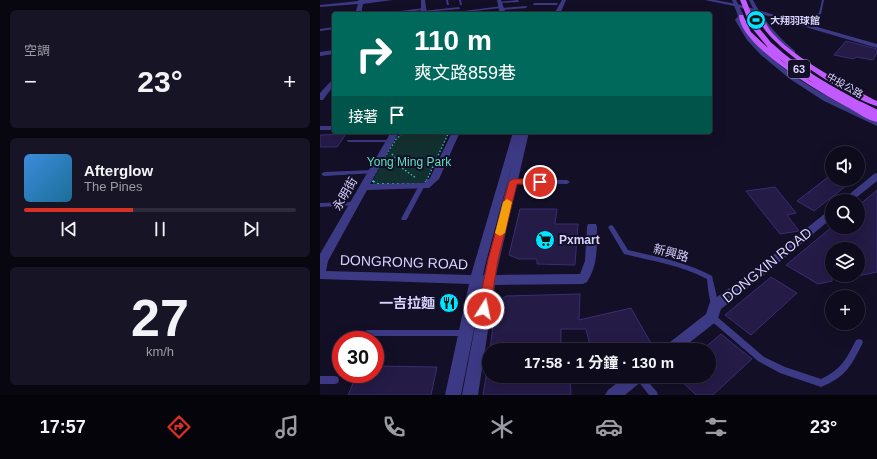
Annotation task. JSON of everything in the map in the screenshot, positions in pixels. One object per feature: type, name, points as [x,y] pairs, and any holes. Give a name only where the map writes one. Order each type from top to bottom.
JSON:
[{"type":"main road","name":"中投公路","points":[[743,0],[747,14],[755,28],[776,51],[795,66],[831,90],[877,114]]},
{"type":"main road","name":"中投公路","points":[[750,0],[754,15],[760,26],[784,52],[816,75],[877,110]]},
{"type":"main road","points":[[760,15],[764,26],[790,53],[829,78],[877,104]]},
{"type":"main road","points":[[741,16],[749,33],[768,52],[808,82],[877,120]]},
{"type":"street","points":[[320,6],[361,1],[390,0]]},
{"type":"street","points":[[423,0],[424,11]]},
{"type":"street","points":[[558,12],[564,0]]},
{"type":"street","points":[[707,0],[735,2],[760,15],[796,23],[877,46]]},
{"type":"street","points":[[750,0],[760,15],[786,46],[818,70],[877,104]]},
{"type":"street","points":[[358,12],[361,1]]},
{"type":"street","points":[[553,12],[558,2]]},
{"type":"street","points":[[735,2],[741,16],[738,20],[751,40],[773,63],[817,93],[877,124]]},
{"type":"street","points":[[320,54],[332,52]]},
{"type":"street","points":[[320,98],[331,88]]},
{"type":"street","points":[[320,128],[332,128]]},
{"type":"street","name":"永明街","points":[[320,271],[322,261],[390,144],[394,134]]},
{"type":"street","points":[[364,187],[424,184],[426,186],[434,179],[455,134]]},
{"type":"street","points":[[453,395],[476,279],[516,134]]},
{"type":"street","points":[[470,395],[489,280],[525,134]]},
{"type":"street","points":[[855,194],[877,176]]},
{"type":"street","name":"DONGXIN ROAD","points":[[678,343],[825,219]]},
{"type":"street","name":"DONGRONG ROAD","points":[[320,275],[489,280],[583,279],[587,274],[590,265],[592,227]]},
{"type":"street","points":[[613,395],[629,383]]},
{"type":"lane","points":[[447,0],[448,4]]},
{"type":"lane","points":[[409,12],[460,6],[460,0]]},
{"type":"lane","points":[[501,6],[518,0]]},
{"type":"lane","points":[[796,23],[820,13],[823,0]]},
{"type":"lane","points":[[534,4],[558,2]]},
{"type":"lane","points":[[465,11],[501,6],[526,7]]},
{"type":"lane","points":[[320,30],[332,28]]},
{"type":"lane","points":[[349,141],[390,144]]},
{"type":"lane","points":[[324,174],[373,172]]},
{"type":"lane","points":[[513,182],[567,182]]},
{"type":"lane","points":[[404,219],[424,184]]},
{"type":"lane","points":[[320,205],[354,204]]},
{"type":"lane","name":"新興路","points":[[611,227],[626,252],[671,263],[704,274],[710,278],[714,312]]},
{"type":"lane","points":[[714,312],[761,359],[783,370],[821,383],[832,379],[846,367],[859,342]]},
{"type":"lane","points":[[384,333],[466,333]]},
{"type":"lane","points":[[320,380],[332,380]]},
{"type":"lane","points":[[644,383],[654,395]]},
{"type":"path","points":[[401,134],[390,144],[372,178],[373,182],[377,184],[424,184]]},
{"type":"path","points":[[424,184],[448,134]]},
{"type":"path","points":[[390,144],[397,165],[406,173],[424,184]]},
{"type":"green space","name":"Yong Ming Park","points":[[403,134],[444,134],[447,136],[425,183],[373,184],[373,180],[397,137]]},
{"type":"building","points":[[846,41],[877,49],[877,53],[873,60],[856,57],[854,59],[834,55]]},
{"type":"building","points":[[346,134],[337,147],[320,147],[320,135]]},
{"type":"building","points":[[825,179],[825,186],[846,186],[836,194],[825,194],[825,202],[814,211],[797,201]]},
{"type":"building","points":[[775,187],[796,213],[787,215],[799,231],[780,234],[746,191]]},
{"type":"building","points":[[877,190],[877,272],[865,275],[865,242],[825,242],[825,282],[827,282],[818,284],[786,265],[825,233],[825,234],[865,234],[865,200]]},
{"type":"building","name":"Pxmart","points":[[520,209],[557,209],[555,224],[578,224],[575,265],[537,264],[537,259],[519,259],[509,255]]},
{"type":"building","points":[[771,277],[797,293],[751,335],[725,315]]},
{"type":"building","points":[[580,294],[579,320],[631,308],[651,343],[589,343],[586,329],[561,329],[561,343],[491,343],[495,309],[500,300],[506,296]]},
{"type":"building","points":[[721,334],[752,359],[713,395],[696,395],[683,383],[716,383],[716,343],[710,343]]},
{"type":"building","points":[[384,366],[437,367],[431,395],[348,395],[353,383],[384,383]]},
{"type":"building","points":[[485,383],[570,383],[571,395],[483,395]]},
{"type":"slow traffic","points":[[500,233],[507,202]]},
{"type":"place","name":"大翔羽球館","points":[[756,20]]},
{"type":"place","name":"Pxmart","points":[[545,240]]},
{"type":"place","name":"一吉拉麵","points":[[449,303]]},
{"type":"route","points":[[484,309],[493,260],[513,182],[540,182]]}]
